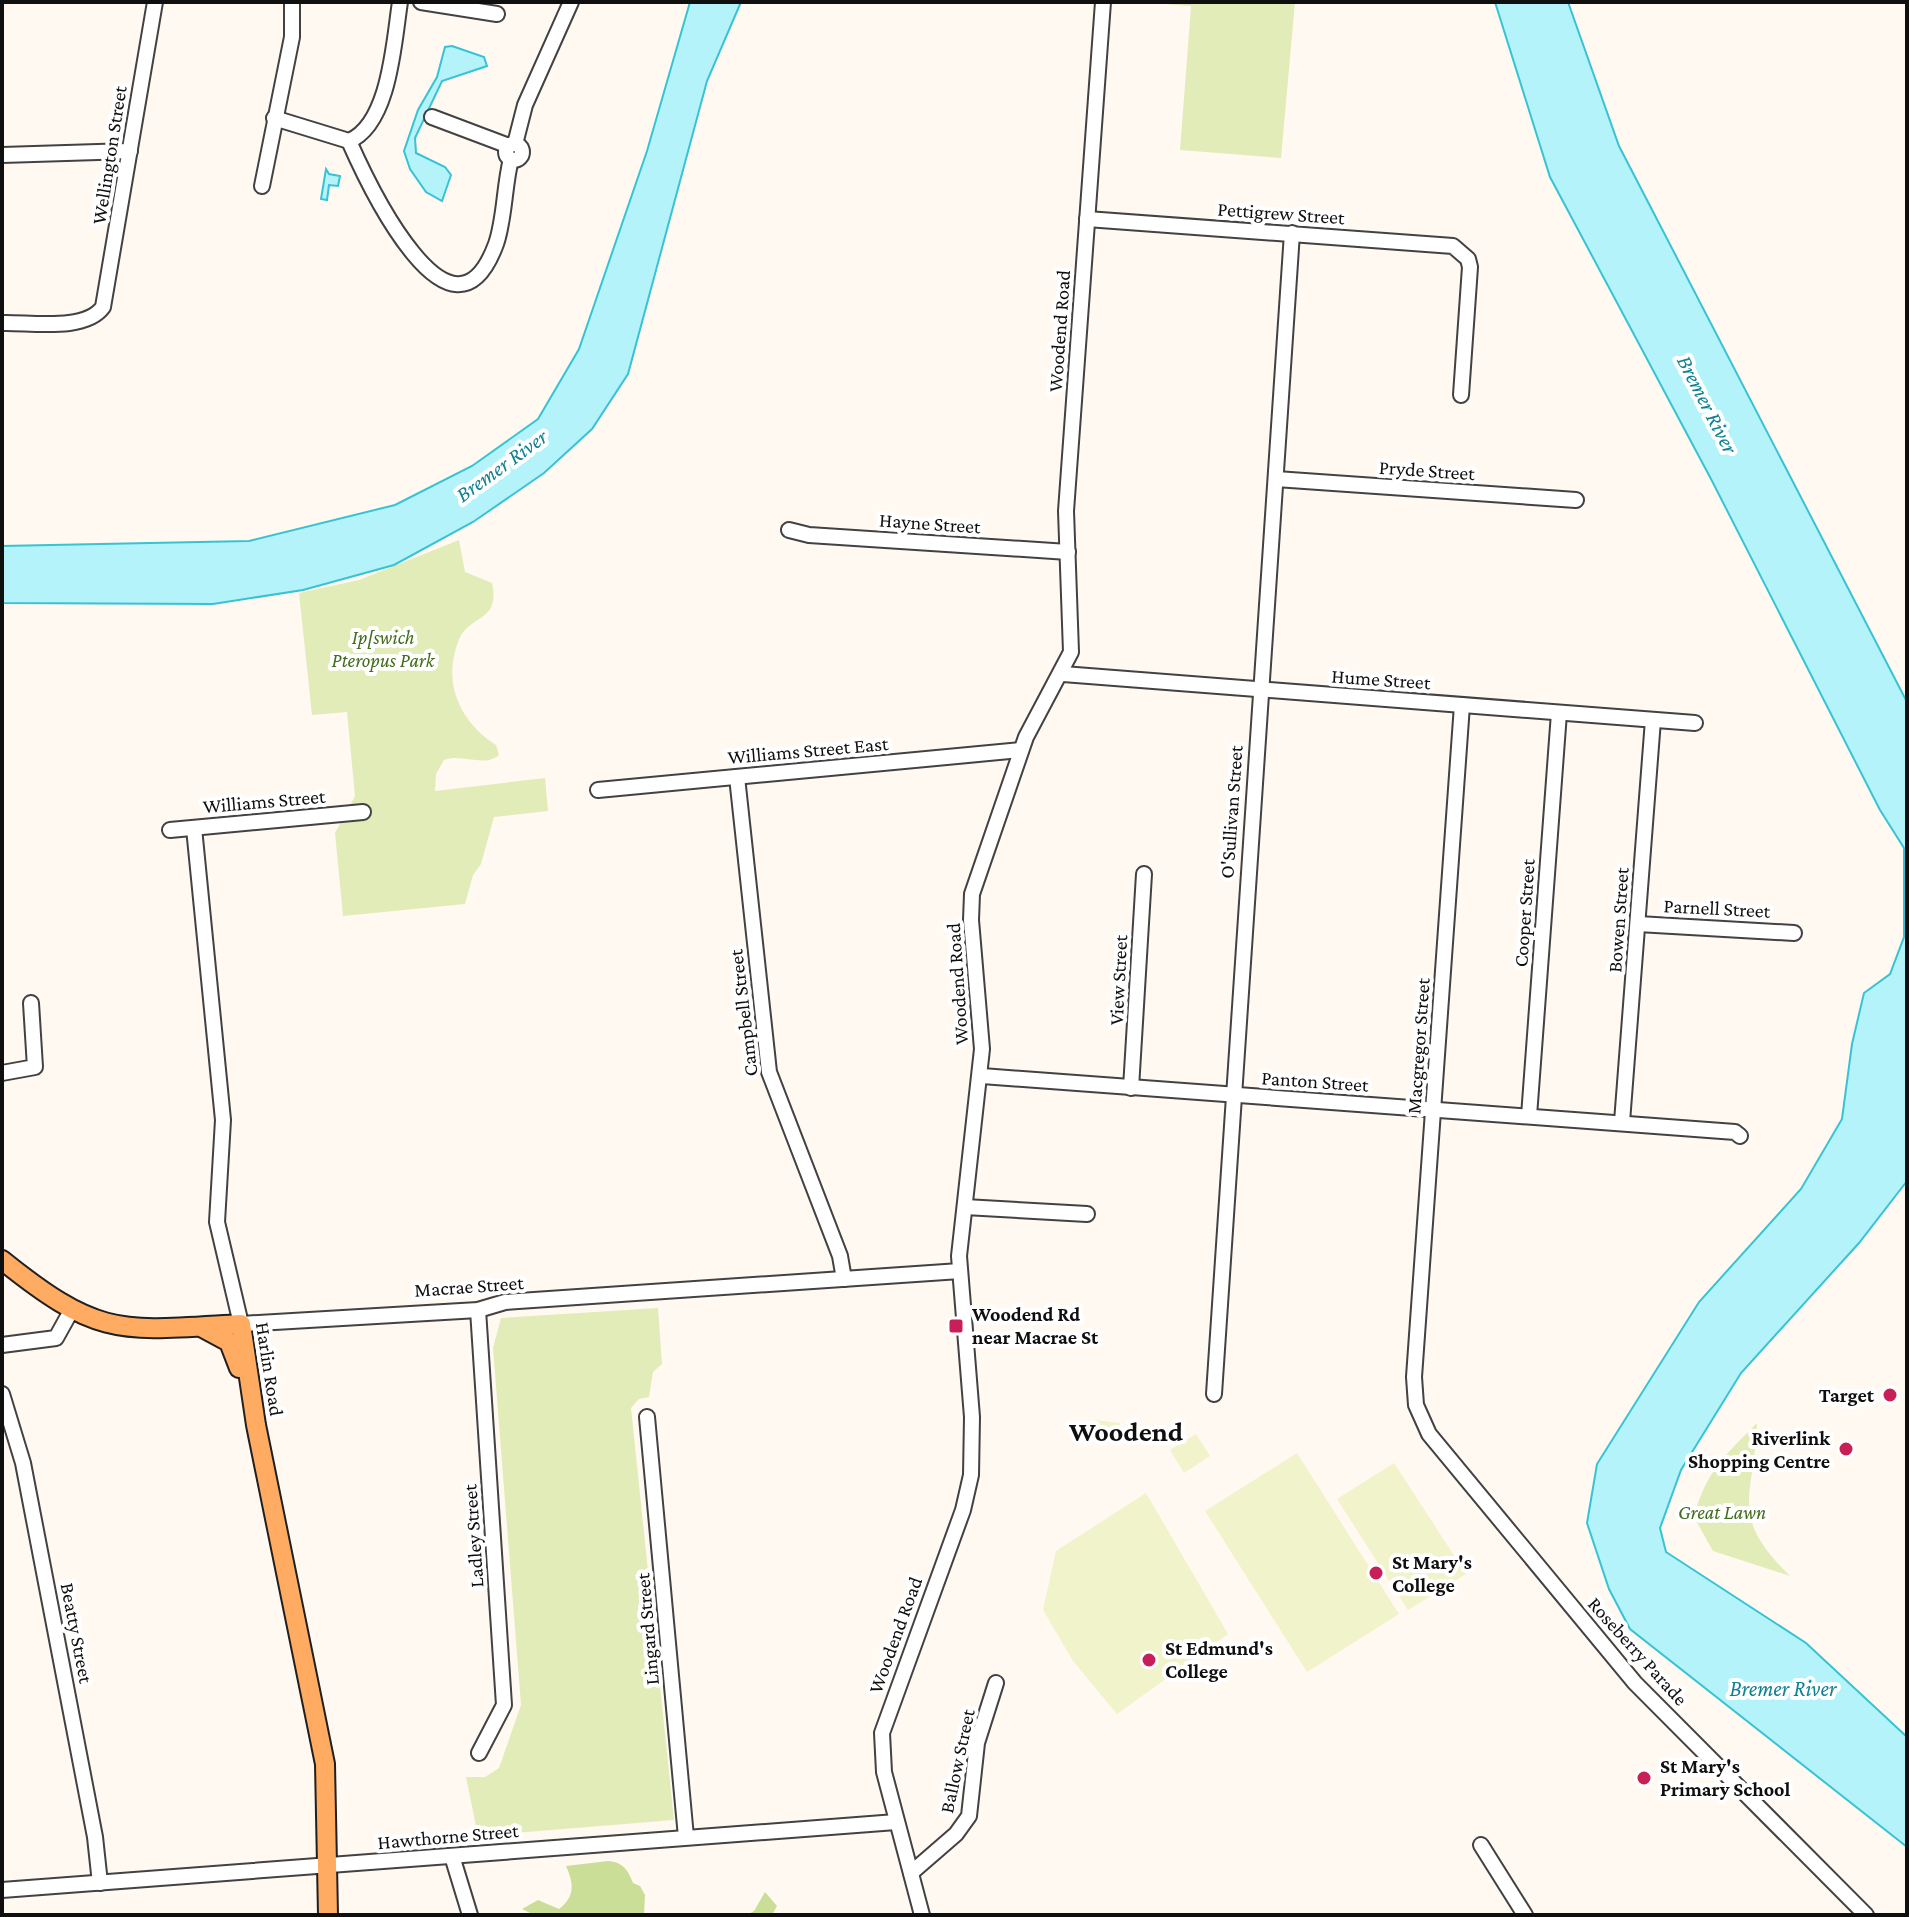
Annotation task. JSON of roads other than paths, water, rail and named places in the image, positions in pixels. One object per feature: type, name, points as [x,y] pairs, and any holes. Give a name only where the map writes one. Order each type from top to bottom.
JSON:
[{"type":"main road","name":"Macrae Street","points":[[2,1260],[71,1311],[103,1324],[128,1329],[241,1324]]},
{"type":"main road","name":"Harlin Road","points":[[241,1324],[256,1425],[325,1764],[330,1866],[328,1915]]},
{"type":"main road","points":[[195,1326],[220,1335],[233,1347],[256,1425]]},
{"type":"street","name":"Wellington Street","points":[[2,323],[82,321],[98,313],[105,299],[155,2]]},
{"type":"street","points":[[262,186],[292,37],[292,2]]},
{"type":"street","points":[[349,141],[360,134],[385,92],[400,2]]},
{"type":"street","points":[[421,2],[497,14]]},
{"type":"street","points":[[274,118],[349,141],[389,222],[428,268],[452,285],[464,284],[474,278],[496,244],[512,150],[525,105],[571,2]]},
{"type":"street","name":"Woodend Road","points":[[922,1915],[882,1758],[884,1724],[963,1510],[971,1475],[972,1417],[960,1271],[982,1076],[972,894],[1021,750],[1063,674],[1071,652],[1073,628],[1066,511],[1103,2]]},
{"type":"street","points":[[432,117],[512,150]]},
{"type":"street","points":[[2,155],[130,151]]},
{"type":"street","name":"Pettigrew Street","points":[[1087,219],[1453,246],[1468,259],[1470,276],[1461,395]]},
{"type":"street","name":"O'Sullivan Street","points":[[1214,1394],[1292,233]]},
{"type":"street","name":"Pryde Street","points":[[1276,479],[1576,500]]},
{"type":"street","name":"Hayne Street","points":[[789,530],[809,535],[1068,552]]},
{"type":"street","name":"Hume Street","points":[[1063,674],[1695,723]]},
{"type":"street","name":"Macgregor Street","points":[[1414,1390],[1462,705]]},
{"type":"street","name":"Cooper Street","points":[[1529,1116],[1559,713]]},
{"type":"street","name":"Bowen Street","points":[[1622,1122],[1653,720]]},
{"type":"street","name":"Williams Street East","points":[[598,790],[1021,750]]},
{"type":"street","name":"Campbell Street","points":[[737,777],[769,1072],[840,1256],[844,1279]]},
{"type":"street","name":"Williams Street","points":[[170,830],[363,812]]},
{"type":"street","name":"Harlin Road","points":[[194,828],[223,1120],[217,1222],[241,1324]]},
{"type":"street","name":"View Street","points":[[1131,1088],[1144,874]]},
{"type":"street","name":"Parnell Street","points":[[1638,924],[1794,933]]},
{"type":"street","points":[[2,1073],[35,1067],[31,1003]]},
{"type":"street","name":"Panton Street","points":[[982,1076],[1622,1122],[1735,1132],[1740,1136]]},
{"type":"street","points":[[965,1207],[1087,1214]]},
{"type":"street","name":"Macrae Street","points":[[241,1324],[478,1310],[505,1302],[960,1271]]},
{"type":"street","name":"Ladley Street","points":[[478,1310],[504,1705],[479,1753]]},
{"type":"street","points":[[2,1345],[56,1338],[71,1311]]},
{"type":"street","name":"Roseberry Parade","points":[[1414,1390],[1418,1412],[1429,1434],[1549,1576],[1591,1634],[1635,1683],[1866,1915]]},
{"type":"street","name":"Beatty Street","points":[[2,1394],[23,1463],[95,1837],[100,1883]]},
{"type":"street","name":"Lingard Street","points":[[647,1417],[686,1837]]},
{"type":"street","name":"Ballow Street","points":[[911,1873],[956,1834],[969,1816],[977,1743],[996,1683]]},
{"type":"street","name":"Hawthorne Street","points":[[2,1890],[896,1822]]},
{"type":"street","points":[[1481,1845],[1525,1915]]},
{"type":"street","points":[[452,1856],[470,1915]]},
{"type":"water","name":"Bremer River","points":[[690,2],[741,2],[707,81],[628,374],[592,429],[544,473],[473,522],[394,565],[303,590],[213,604],[2,603],[2,546],[249,541],[395,505],[472,466],[538,419],[579,349],[647,151]]},
{"type":"water","name":"Bremer River","points":[[1495,2],[1568,2],[1619,146],[1907,702],[1907,1181],[1859,1243],[1741,1373],[1681,1470],[1660,1528],[1666,1552],[1806,1643],[1907,1737],[1907,1847],[1630,1629],[1609,1589],[1587,1523],[1597,1464],[1699,1302],[1801,1189],[1842,1119],[1852,1044],[1864,993],[1890,974],[1904,937],[1904,848],[1880,810],[1711,479],[1550,177]]},
{"type":"water","points":[[452,46],[484,57],[487,66],[442,81],[415,138],[416,153],[445,167],[451,175],[442,201],[426,192],[410,169],[404,151],[418,110],[437,77],[445,47]]},
{"type":"water","points":[[326,169],[329,174],[340,176],[338,186],[329,185],[327,200],[321,199]]},
{"type":"place","name":"Woodend Rd near Macrae St","points":[[956,1326]]},
{"type":"place","name":"Target","points":[[1890,1395]]},
{"type":"place","name":"Riverlink Shopping Centre","points":[[1846,1449]]},
{"type":"place","name":"St Mary's College","points":[[1376,1573]]},
{"type":"place","name":"St Edmund's College","points":[[1149,1660]]},
{"type":"place","name":"St Mary's Primary School","points":[[1644,1778]]},
{"type":"district","name":"Woodend","points":[[1126,1431]]},
{"type":"park label","name":"Ip[swich Pteropus Park","points":[[383,648]]},
{"type":"park label","name":"Great Lawn","points":[[1722,1512]]}]
